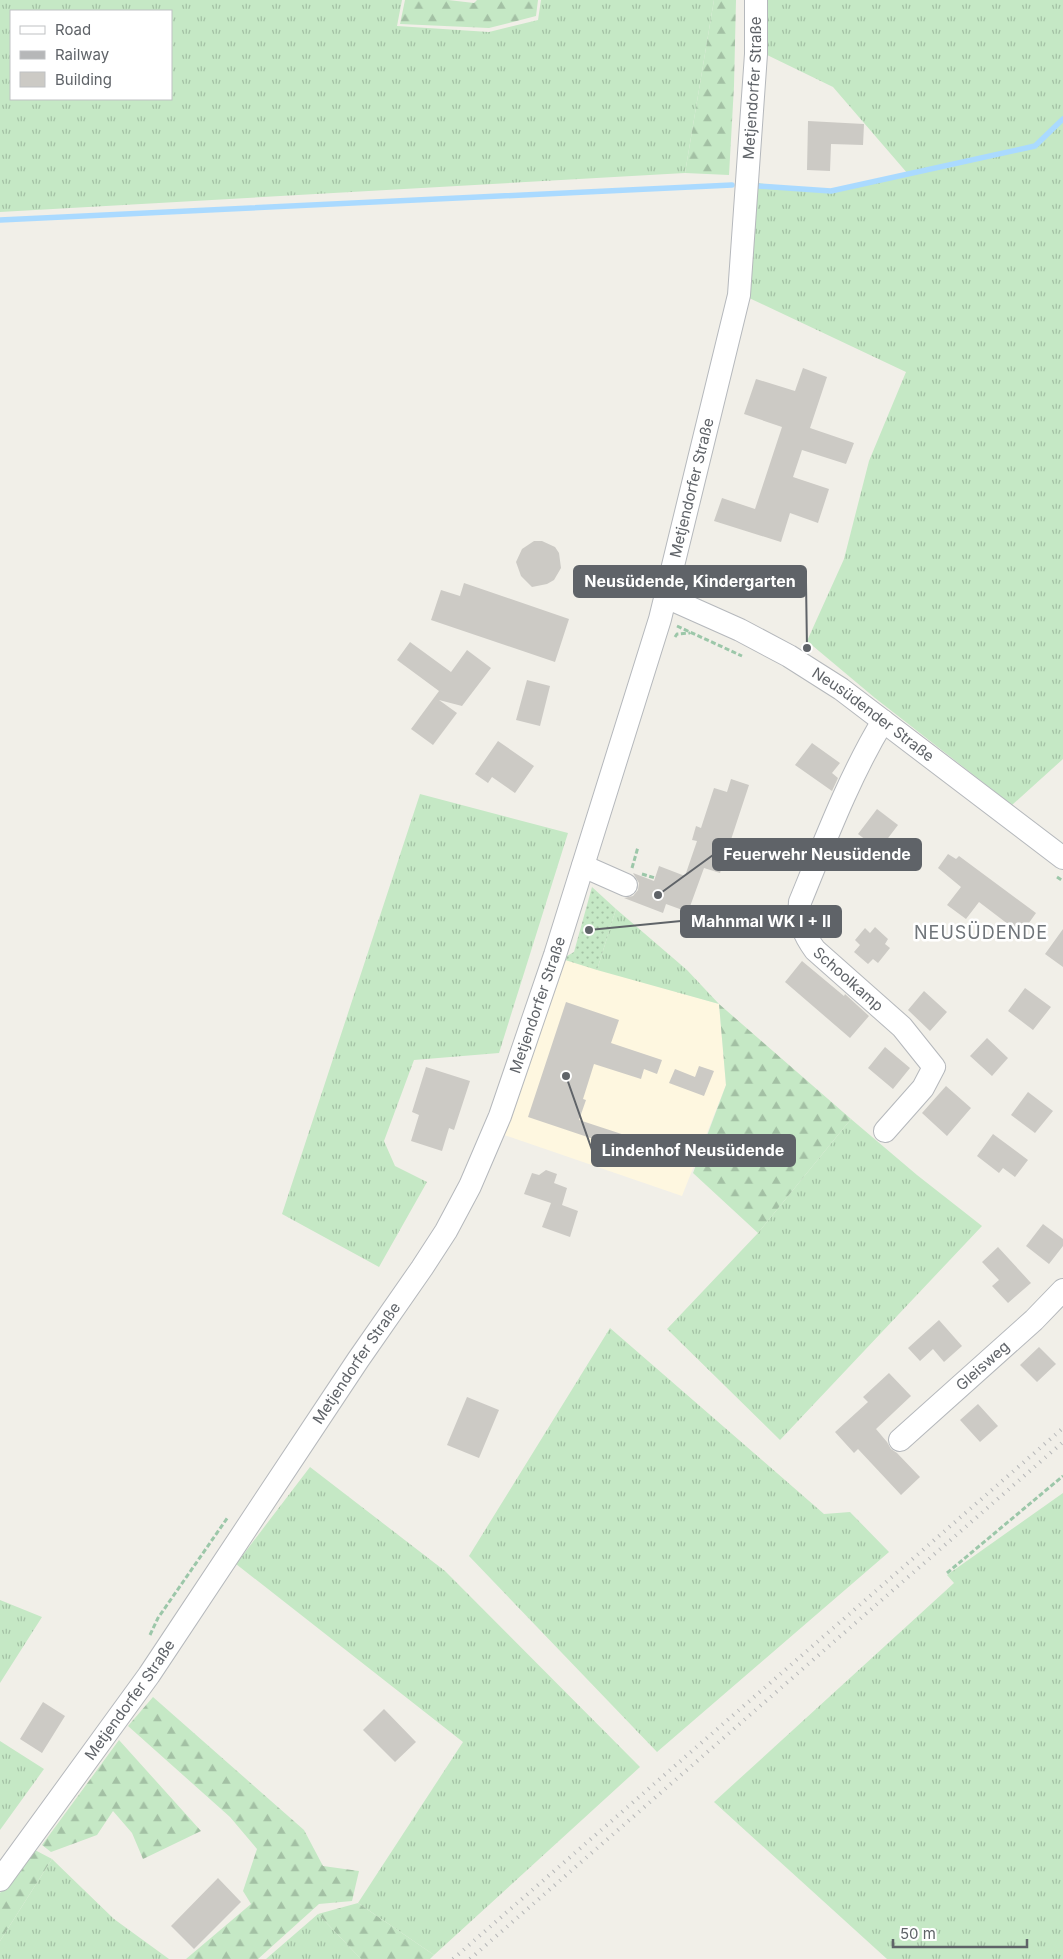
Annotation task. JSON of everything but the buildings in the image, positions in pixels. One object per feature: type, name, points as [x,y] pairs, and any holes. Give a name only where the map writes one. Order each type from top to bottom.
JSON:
[{"type":"street","name":"Metjendorfer Straße","points":[[0,1880],[149,1675],[446,1231],[470,1186],[500,1116],[555,955],[660,619],[740,294],[756,54],[756,0]]},
{"type":"street","name":"Neusüdender Straße","points":[[666,597],[740,630],[789,656],[841,689],[1063,858]]},
{"type":"street","name":"Schoolkamp","points":[[883,720],[835,817],[800,902],[799,913],[801,926],[806,938],[815,950],[902,1026],[934,1068],[923,1088],[885,1131]]},
{"type":"street","points":[[583,866],[626,885]]},
{"type":"street","name":"Gleisweg","points":[[900,1440],[1034,1320],[1063,1290]]},
{"type":"path","points":[[660,619],[745,657]]},
{"type":"path","points":[[947,1573],[1063,1476]]},
{"type":"path","points":[[146,1643],[158,1618],[233,1510]]},
{"type":"shaded area","points":[[562,959],[719,1004],[726,1085],[682,1196],[504,1135]]},
{"type":"green space","points":[[0,0],[402,0],[397,26],[489,32],[538,20],[541,0],[714,0],[685,173],[0,212]]},
{"type":"green space","points":[[405,0],[448,0],[474,3],[477,0],[538,0],[536,16],[489,28],[400,24]]},
{"type":"green space","points":[[714,0],[736,0],[729,175],[685,173]]},
{"type":"green space","points":[[763,0],[1063,0],[1063,759],[1012,805],[875,698],[807,641],[844,559],[869,461],[906,372],[747,297],[756,183],[831,191],[908,174],[833,87],[763,53]]},
{"type":"green space","points":[[420,794],[568,833],[499,1053],[414,1060],[384,1141],[395,1166],[427,1182],[379,1267],[282,1214]]},
{"type":"green space","points":[[592,887],[616,909],[597,970],[562,959],[574,952]]},
{"type":"green space","points":[[616,909],[687,970],[719,1004],[597,970]]},
{"type":"green space","points":[[719,1004],[851,1119],[758,1233],[693,1173],[726,1085]]},
{"type":"green space","points":[[851,1119],[917,1175],[982,1226],[780,1440],[667,1329],[758,1233]]},
{"type":"green space","points":[[610,1328],[824,1514],[850,1512],[889,1552],[657,1752],[469,1556]]},
{"type":"green space","points":[[310,1467],[445,1571],[640,1767],[434,1955],[358,1903],[463,1742],[236,1564]]},
{"type":"green space","points":[[1063,1493],[1063,1959],[887,1959],[714,1802],[954,1583],[947,1575]]},
{"type":"green space","points":[[0,1600],[42,1617],[0,1683]]},
{"type":"green space","points":[[153,1697],[304,1830],[323,1866],[359,1871],[352,1901],[319,1904],[258,1959],[186,1959],[251,1904],[243,1891],[257,1849],[230,1817],[128,1726]]},
{"type":"green space","points":[[119,1740],[201,1831],[143,1859],[132,1833],[113,1811],[97,1835],[51,1852],[42,1845]]},
{"type":"green space","points":[[0,1741],[44,1769],[0,1830]]},
{"type":"green space","points":[[33,1849],[52,1859],[0,1941],[0,1893]]},
{"type":"green space","points":[[52,1859],[114,1919],[169,1959],[0,1959],[0,1941]]},
{"type":"green space","points":[[358,1903],[434,1955],[430,1959],[361,1959],[318,1914]]},
{"type":"green space","points":[[318,1914],[361,1959],[266,1959]]},
{"type":"waterway","points":[[758,186],[831,191],[1035,146],[1063,119]]},
{"type":"waterway","points":[[0,220],[732,185]]},
{"type":"railway","points":[[453,1959],[1063,1428]]},
{"type":"railway","points":[[470,1959],[1063,1442]]},
{"type":"place","name":"Neusüdende, Kindergarten","points":[[807,648]]},
{"type":"place","name":"Feuerwehr Neusüdende","points":[[658,895]]},
{"type":"place","name":"Mahnmal WK I + II","points":[[589,930]]},
{"type":"place","name":"Lindenhof Neusüdende","points":[[566,1076]]},
{"type":"district","name":"NEUSÜDENDE","points":[[981,933]]}]
